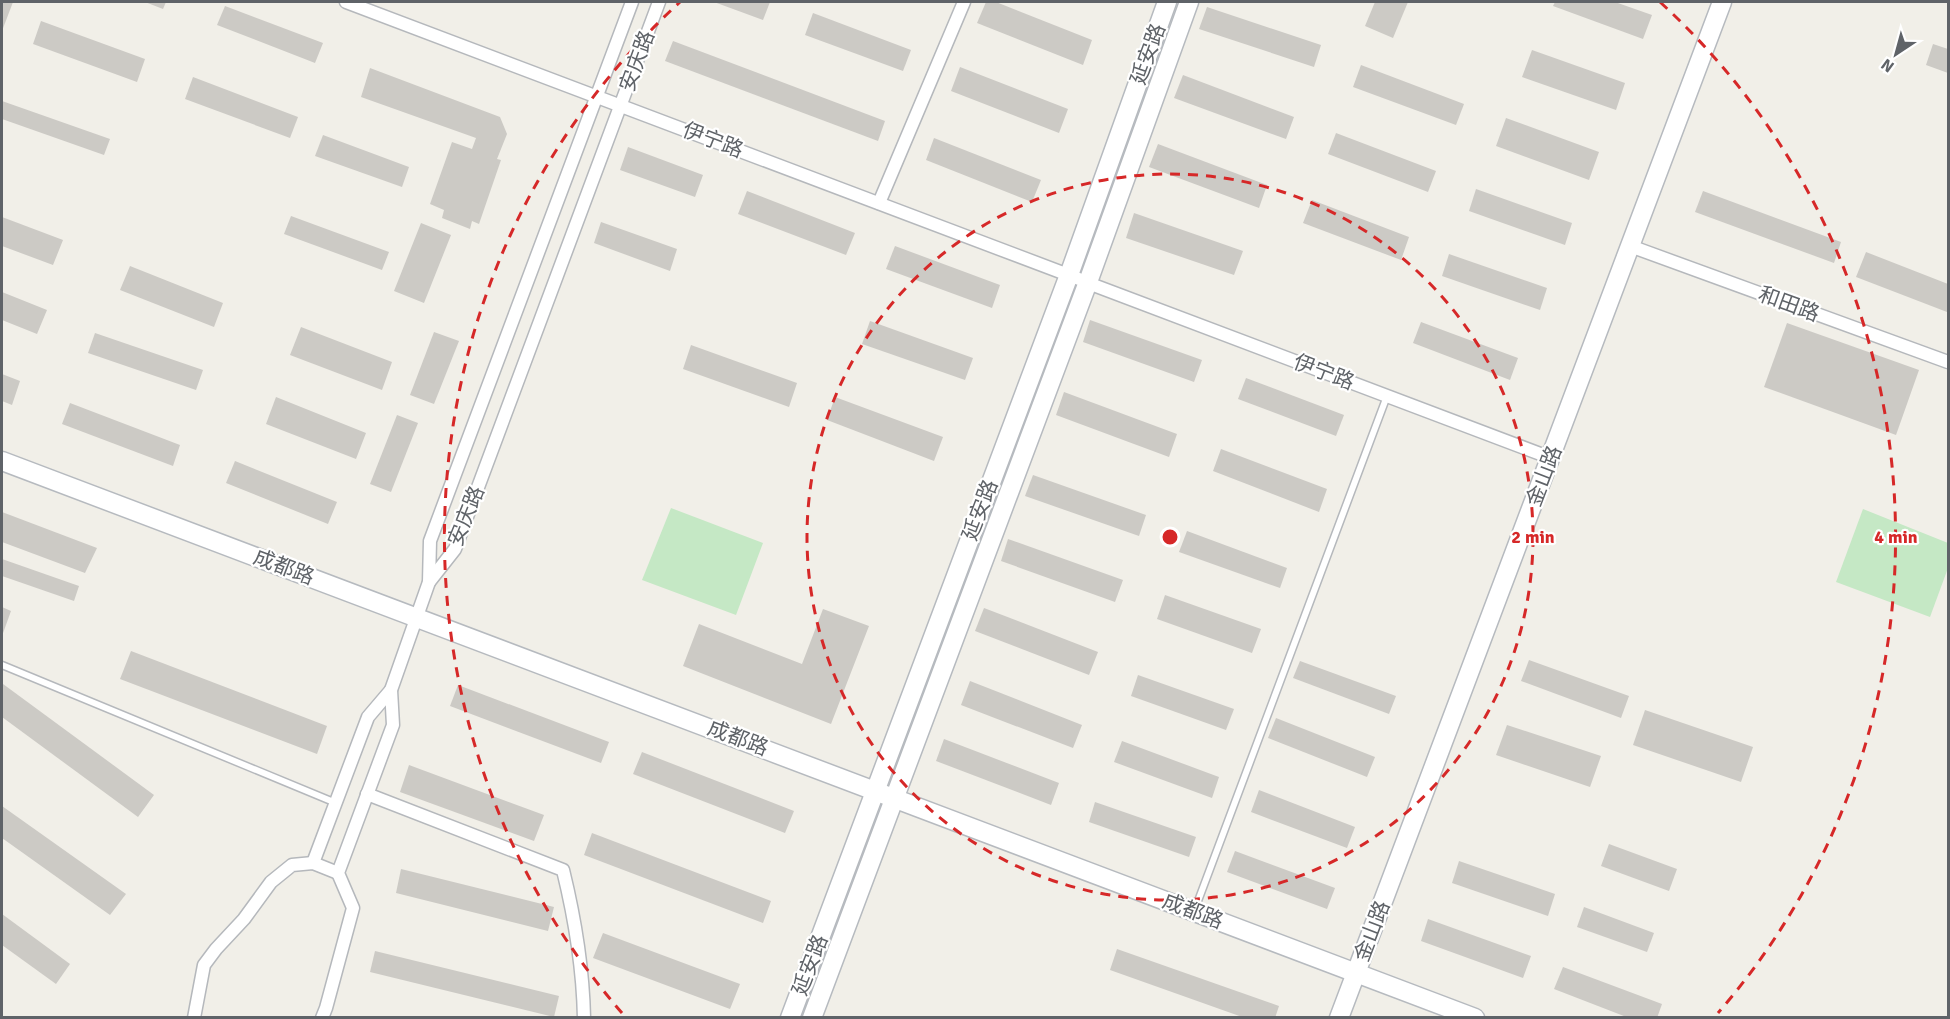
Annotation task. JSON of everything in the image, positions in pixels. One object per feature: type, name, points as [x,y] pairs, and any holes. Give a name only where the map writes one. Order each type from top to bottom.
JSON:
[{"type":"street","name":"伊宁路","points":[[346,2],[1074,277]]},
{"type":"street","name":"安庆路","points":[[429,582],[430,541],[632,2]]},
{"type":"street","name":"安庆路","points":[[429,582],[455,549],[659,2]]},
{"type":"street","points":[[879,203],[964,2]]},
{"type":"street","name":"延安路","points":[[790,1017],[1074,277],[1167,2]]},
{"type":"street","name":"延安路","points":[[812,1017],[1088,282],[1189,2]]},
{"type":"street","name":"金山路","points":[[1339,1017],[1722,2]]},
{"type":"street","name":"和田路","points":[[1630,246],[1948,362]]},
{"type":"street","name":"伊宁路","points":[[1096,286],[1551,458]]},
{"type":"street","name":"成都路","points":[[2,461],[1475,1017]]},
{"type":"street","points":[[313,863],[368,717],[391,690],[429,582]]},
{"type":"street","points":[[322,1017],[353,908],[338,873],[393,725],[391,690]]},
{"type":"street","points":[[367,794],[563,870],[584,986],[584,1017]]},
{"type":"street","points":[[194,1017],[204,965],[244,919],[271,882],[292,865],[313,863],[338,873]]},
{"type":"lane","points":[[1194,912],[1387,396]]},
{"type":"lane","points":[[2,665],[336,803]]},
{"type":"green space","points":[[671,508],[763,543],[736,615],[642,580]]},
{"type":"green space","points":[[1863,509],[1948,543],[1948,568],[1930,617],[1836,582]]},
{"type":"building","points":[[2,2],[13,2],[2,31]]},
{"type":"building","points":[[145,2],[166,2],[163,9]]},
{"type":"building","points":[[714,2],[770,2],[763,20]]},
{"type":"building","points":[[986,2],[996,2],[1092,40],[1083,65],[977,23]]},
{"type":"building","points":[[1375,2],[1408,2],[1393,38],[1365,26]]},
{"type":"building","points":[[1555,2],[1615,2],[1652,15],[1643,39],[1553,6]]},
{"type":"building","points":[[225,6],[323,43],[315,63],[217,25]]},
{"type":"building","points":[[1207,7],[1321,45],[1314,67],[1199,29]]},
{"type":"building","points":[[813,13],[911,50],[903,71],[805,35]]},
{"type":"building","points":[[41,21],[145,59],[137,82],[33,44]]},
{"type":"building","points":[[673,41],[885,121],[878,141],[665,61]]},
{"type":"building","points":[[1933,44],[1948,49],[1948,73],[1926,65]]},
{"type":"building","points":[[1532,50],[1625,83],[1616,110],[1522,77]]},
{"type":"building","points":[[1361,65],[1464,104],[1456,125],[1353,87]]},
{"type":"building","points":[[960,67],[1068,109],[1059,133],[951,91]]},
{"type":"building","points":[[370,68],[500,117],[507,134],[497,159],[501,160],[479,224],[472,221],[470,229],[442,218],[444,210],[430,204],[452,142],[472,149],[476,138],[361,97]]},
{"type":"building","points":[[1183,75],[1294,117],[1286,139],[1174,98]]},
{"type":"building","points":[[193,77],[298,117],[290,138],[185,99]]},
{"type":"building","points":[[2,101],[110,139],[104,155],[2,119]]},
{"type":"building","points":[[1506,118],[1599,152],[1589,180],[1496,146]]},
{"type":"building","points":[[1336,133],[1436,171],[1428,192],[1328,154]]},
{"type":"building","points":[[323,135],[409,167],[402,187],[315,156]]},
{"type":"building","points":[[934,138],[1041,180],[1032,202],[926,160]]},
{"type":"building","points":[[1158,144],[1267,185],[1259,208],[1149,167]]},
{"type":"building","points":[[628,147],[703,175],[695,197],[620,170]]},
{"type":"building","points":[[1476,189],[1572,223],[1565,245],[1469,211]]},
{"type":"building","points":[[747,191],[855,233],[846,255],[738,214]]},
{"type":"building","points":[[1703,191],[1841,242],[1834,263],[1695,212]]},
{"type":"building","points":[[1312,200],[1409,237],[1401,260],[1303,223]]},
{"type":"building","points":[[1134,213],[1243,251],[1234,275],[1126,238]]},
{"type":"building","points":[[291,216],[389,252],[382,270],[284,234]]},
{"type":"building","points":[[2,217],[63,240],[53,265],[2,246]]},
{"type":"building","points":[[601,222],[677,249],[670,271],[594,243]]},
{"type":"building","points":[[421,223],[451,235],[424,303],[394,291]]},
{"type":"building","points":[[895,246],[1000,285],[992,308],[886,269]]},
{"type":"building","points":[[1866,252],[1948,284],[1947,312],[1856,277]]},
{"type":"building","points":[[1449,254],[1547,288],[1540,310],[1442,276]]},
{"type":"building","points":[[130,266],[223,303],[214,327],[120,290]]},
{"type":"building","points":[[2,292],[47,310],[37,334],[2,320]]},
{"type":"building","points":[[1090,320],[1202,360],[1194,382],[1083,342]]},
{"type":"building","points":[[870,321],[973,358],[965,380],[862,344]]},
{"type":"building","points":[[1421,322],[1518,358],[1510,380],[1413,343]]},
{"type":"building","points":[[1787,323],[1919,370],[1896,435],[1764,387]]},
{"type":"building","points":[[301,327],[392,362],[382,390],[290,355]]},
{"type":"building","points":[[434,332],[459,341],[434,404],[410,395]]},
{"type":"building","points":[[95,333],[203,370],[196,390],[88,353]]},
{"type":"building","points":[[691,345],[797,383],[789,407],[683,369]]},
{"type":"building","points":[[2,374],[20,381],[12,405],[2,401]]},
{"type":"building","points":[[1246,378],[1344,415],[1336,436],[1238,399]]},
{"type":"building","points":[[1064,392],[1177,434],[1169,457],[1056,415]]},
{"type":"building","points":[[276,397],[366,433],[356,459],[266,424]]},
{"type":"building","points":[[835,397],[943,437],[934,461],[827,420]]},
{"type":"building","points":[[70,403],[180,445],[173,466],[62,424]]},
{"type":"building","points":[[397,415],[418,423],[391,492],[370,484]]},
{"type":"building","points":[[1221,449],[1327,489],[1319,512],[1213,471]]},
{"type":"building","points":[[235,461],[337,502],[328,524],[226,483]]},
{"type":"building","points":[[1033,475],[1146,515],[1139,536],[1025,496]]},
{"type":"building","points":[[2,512],[97,548],[85,573],[2,542]]},
{"type":"building","points":[[1187,531],[1287,568],[1280,588],[1179,552]]},
{"type":"building","points":[[1008,539],[1123,580],[1115,602],[1001,561]]},
{"type":"building","points":[[2,559],[79,586],[74,601],[2,576]]},
{"type":"building","points":[[1165,595],[1261,629],[1252,653],[1157,619]]},
{"type":"building","points":[[2,607],[11,611],[2,636]]},
{"type":"building","points":[[984,608],[1098,652],[1089,675],[975,631]]},
{"type":"building","points":[[823,609],[869,626],[831,724],[683,666],[699,624],[802,664]]},
{"type":"building","points":[[131,651],[327,726],[317,754],[120,679]]},
{"type":"building","points":[[1529,660],[1629,696],[1621,718],[1521,681]]},
{"type":"building","points":[[1300,661],[1396,696],[1389,714],[1293,678]]},
{"type":"building","points":[[1138,675],[1234,709],[1226,730],[1131,696]]},
{"type":"building","points":[[970,681],[1082,725],[1073,748],[961,705]]},
{"type":"building","points":[[3,684],[154,795],[138,817],[2,717]]},
{"type":"building","points":[[458,685],[609,742],[601,763],[450,706]]},
{"type":"building","points":[[1645,710],[1753,747],[1741,782],[1633,745]]},
{"type":"building","points":[[1276,718],[1375,757],[1367,777],[1268,738]]},
{"type":"building","points":[[1507,725],[1601,756],[1590,787],[1496,755]]},
{"type":"building","points":[[944,739],[1059,783],[1051,805],[936,761]]},
{"type":"building","points":[[1122,741],[1219,777],[1212,798],[1114,762]]},
{"type":"building","points":[[642,752],[794,811],[785,833],[633,774]]},
{"type":"building","points":[[409,765],[544,815],[534,841],[400,792]]},
{"type":"building","points":[[1259,790],[1355,827],[1347,848],[1251,812]]},
{"type":"building","points":[[1095,802],[1196,837],[1189,857],[1089,822]]},
{"type":"building","points":[[2,806],[126,894],[110,915],[2,838]]},
{"type":"building","points":[[592,833],[771,901],[763,923],[584,855]]},
{"type":"building","points":[[1609,844],[1677,869],[1669,891],[1601,866]]},
{"type":"building","points":[[1235,851],[1335,888],[1327,909],[1227,872]]},
{"type":"building","points":[[1459,861],[1555,894],[1548,916],[1452,883]]},
{"type":"building","points":[[401,869],[554,907],[548,931],[396,893]]},
{"type":"building","points":[[1584,907],[1654,933],[1647,952],[1577,927]]},
{"type":"building","points":[[2,914],[70,964],[56,984],[2,945]]},
{"type":"building","points":[[1428,919],[1531,956],[1523,978],[1421,941]]},
{"type":"building","points":[[603,933],[740,984],[730,1009],[593,958]]},
{"type":"building","points":[[1117,949],[1279,1006],[1275,1018],[1245,1018],[1110,970]]},
{"type":"building","points":[[375,951],[559,996],[554,1017],[370,972]]},
{"type":"building","points":[[1563,967],[1662,1004],[1657,1018],[1629,1018],[1554,989]]}]
